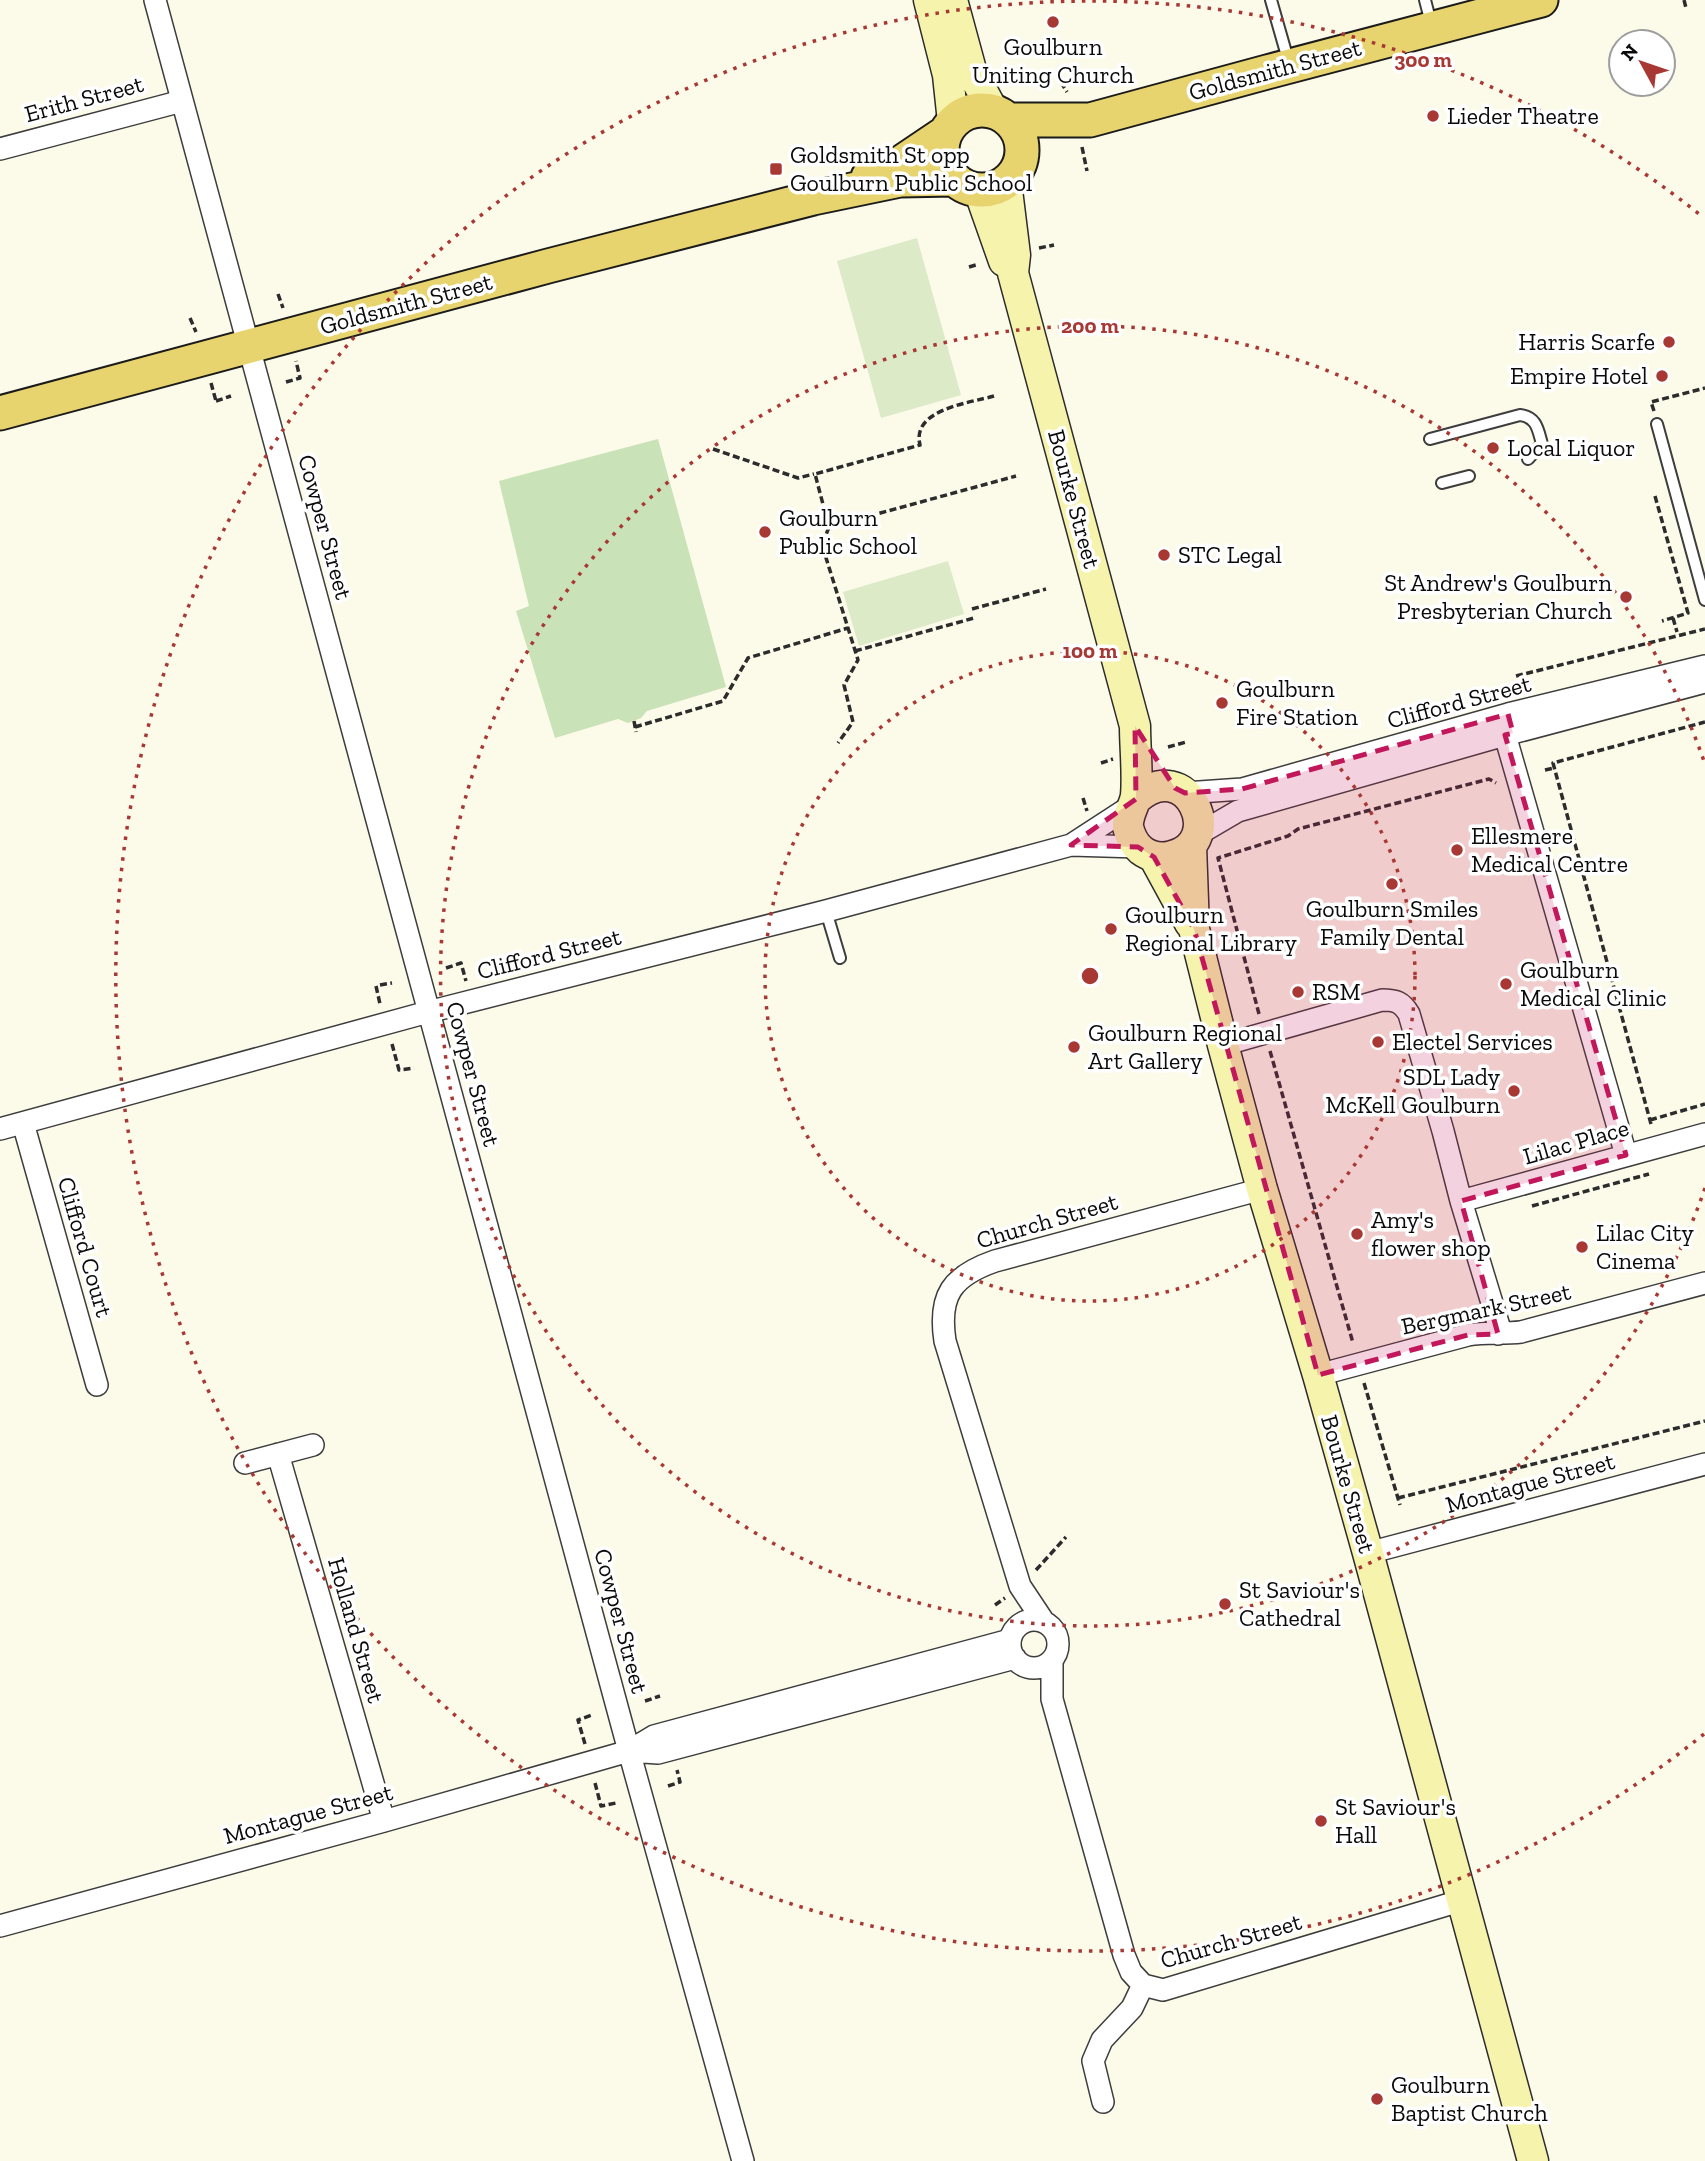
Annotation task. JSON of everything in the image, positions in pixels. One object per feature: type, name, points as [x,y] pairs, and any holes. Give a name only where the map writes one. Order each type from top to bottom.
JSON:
[{"type":"main road","points":[[929,0],[948,75],[949,128],[942,153],[943,162],[990,178],[1022,149],[1020,138],[1001,116],[971,70],[952,0]]},
{"type":"main road","name":"Goldsmith Street","points":[[0,413],[813,198],[900,180],[990,178],[1086,134],[1290,66],[1429,15],[1536,1]]},
{"type":"main road","points":[[949,128],[971,111],[982,110],[1001,116]]},
{"type":"main road","name":"Goldsmith Street","points":[[1001,116],[1086,134]]},
{"type":"main road","name":"Goldsmith Street","points":[[813,198],[896,166],[949,128]]},
{"type":"main road","name":"Bourke Street","points":[[990,178],[1015,255],[1013,272],[1135,726],[1134,803]]},
{"type":"main road","name":"Bourke Street","points":[[1135,726],[1180,790]]},
{"type":"main road","points":[[1164,786],[1180,790],[1193,801],[1198,812],[1202,846],[1174,856],[1146,852],[1129,831],[1128,818],[1134,803],[1153,787],[1164,786]]},
{"type":"main road","name":"Bourke Street","points":[[1194,929],[1202,846]]},
{"type":"main road","name":"Bourke Street","points":[[1146,852],[1194,929],[1262,1189],[1368,1553],[1533,2161]]},
{"type":"street","name":"Cowper Street","points":[[155,0],[629,1751],[743,2161]]},
{"type":"street","name":"Erith Street","points":[[0,149],[182,101]]},
{"type":"street","name":"Clifford Street","points":[[1509,727],[1705,666]]},
{"type":"street","name":"Clifford Street","points":[[1180,790],[1242,789],[1705,682]]},
{"type":"street","points":[[1509,727],[1626,1155]]},
{"type":"street","name":"Clifford Street","points":[[1202,846],[1238,811],[1462,738]]},
{"type":"street","name":"Clifford Street","points":[[0,1129],[428,1012],[826,911],[1071,845],[1134,803]]},
{"type":"street","name":"Clifford Street","points":[[1071,845],[1146,852]]},
{"type":"street","points":[[1223,1045],[1382,1000],[1396,1000],[1404,1005],[1409,1014],[1499,1326],[1498,1334]]},
{"type":"street","name":"Clifford Court","points":[[23,1123],[97,1385]]},
{"type":"street","name":"Lilac Place","points":[[1461,1201],[1705,1134]]},
{"type":"street","name":"Church Street","points":[[1025,1650],[1057,1650],[1057,1639],[1052,1629],[1044,1622],[1025,1581],[945,1340],[942,1321],[945,1300],[957,1282],[973,1268],[1262,1189]]},
{"type":"street","name":"Bergmark Street","points":[[1318,1376],[1468,1335],[1521,1332],[1705,1283]]},
{"type":"street","points":[[245,1463],[313,1445]]},
{"type":"street","name":"Holland Street","points":[[278,1454],[384,1821]]},
{"type":"street","name":"Montague Street","points":[[1368,1553],[1705,1464]]},
{"type":"street","name":"Church Street","points":[[1025,1581],[1025,1650],[1052,1699],[1124,1955],[1130,1972],[1143,1985],[1163,1990],[1463,1900]]},
{"type":"street","name":"Montague Street","points":[[0,1926],[629,1751],[654,1736],[807,1704],[930,1671],[1025,1650],[1032,1620],[1044,1622]]},
{"type":"street","points":[[1103,2102],[1093,2061],[1102,2040],[1132,2008],[1143,1985]]},
{"type":"lane","points":[[1271,0],[1290,66]]},
{"type":"lane","points":[[1430,439],[1520,415],[1529,416],[1535,422],[1542,444],[1528,459]]},
{"type":"lane","points":[[1657,424],[1705,600]]},
{"type":"lane","points":[[1442,483],[1469,476]]},
{"type":"lane","points":[[826,911],[840,958]]},
{"type":"path","points":[[1684,0],[1686,8]]},
{"type":"path","points":[[1061,82],[1068,93]]},
{"type":"path","points":[[1086,134],[1087,171]]},
{"type":"path","points":[[1036,249],[1054,245]]},
{"type":"path","points":[[278,294],[283,308]]},
{"type":"path","points":[[190,318],[196,332]]},
{"type":"path","points":[[286,382],[300,378],[296,361]]},
{"type":"path","points":[[211,383],[215,401],[230,396]]},
{"type":"path","points":[[1657,424],[1651,402],[1705,388]]},
{"type":"path","points":[[713,449],[798,478],[920,445],[918,437],[923,425],[933,414],[994,397]]},
{"type":"path","points":[[815,474],[829,527],[822,545],[858,660],[844,685],[853,722],[838,743]]},
{"type":"path","points":[[829,527],[1016,476]]},
{"type":"path","points":[[1655,496],[1688,613],[1662,621]]},
{"type":"path","points":[[971,609],[1046,589]]},
{"type":"path","points":[[855,651],[974,618]]},
{"type":"path","points":[[1673,618],[1676,632]]},
{"type":"path","points":[[635,727],[723,701],[748,658],[848,628]]},
{"type":"path","points":[[1516,677],[1705,629]]},
{"type":"path","points":[[1545,770],[1705,722]]},
{"type":"path","points":[[1168,747],[1186,742]]},
{"type":"path","name":"Lilac Place","points":[[1553,766],[1651,1122],[1705,1104]]},
{"type":"path","points":[[1262,1025],[1202,846],[1288,836],[1298,829],[1485,780],[1496,783]]},
{"type":"path","points":[[446,968],[461,963],[468,990]]},
{"type":"path","points":[[382,1009],[378,985],[392,983]]},
{"type":"path","points":[[1267,1042],[1353,1343]]},
{"type":"path","points":[[392,1044],[399,1070],[414,1068]]},
{"type":"path","name":"Bourke Street","points":[[1362,1376],[1400,1505]]},
{"type":"path","name":"Montague Street","points":[[1398,1498],[1705,1421]]},
{"type":"path","points":[[1025,1581],[1066,1537]]},
{"type":"path","points":[[645,1701],[660,1696]]},
{"type":"path","points":[[585,1744],[578,1720],[592,1715]]},
{"type":"path","points":[[668,1786],[680,1782],[675,1764]]},
{"type":"path","points":[[594,1779],[601,1807],[616,1803]]},
{"type":"highlighted area","points":[[1508,714],[1513,733],[1505,735],[1626,1155],[1461,1201],[1498,1334],[1468,1335],[1318,1375],[1194,929],[1154,857],[1138,847],[1071,845],[1136,799],[1135,726],[1175,788],[1185,793],[1242,789]]},
{"type":"green space","points":[[917,238],[961,395],[881,418],[837,261]]},
{"type":"green space","points":[[658,439],[726,687],[647,711],[641,718],[628,723],[618,719],[555,738],[516,611],[529,606],[499,481]]},
{"type":"green space","points":[[948,561],[964,614],[859,646],[843,592]]},
{"type":"place","name":"Goulburn Uniting Church","points":[[1053,22]]},
{"type":"place","name":"Lieder Theatre","points":[[1433,116]]},
{"type":"place","name":"Goldsmith St opp Goulburn Public School","points":[[776,169]]},
{"type":"place","name":"Harris Scarfe","points":[[1669,342]]},
{"type":"place","name":"Empire Hotel","points":[[1662,376]]},
{"type":"place","name":"Local Liquor","points":[[1493,448]]},
{"type":"place","name":"Goulburn Public School","points":[[765,532]]},
{"type":"place","name":"STC Legal","points":[[1164,555]]},
{"type":"place","name":"St Andrew's Goulburn Presbyterian Church","points":[[1626,597]]},
{"type":"place","name":"Goulburn Fire Station","points":[[1222,703]]},
{"type":"place","name":"Ellesmere Medical Centre","points":[[1457,850]]},
{"type":"place","name":"Goulburn Smiles Family Dental","points":[[1392,884]]},
{"type":"place","name":"Goulburn Regional Library","points":[[1111,929]]},
{"type":"place","name":"Goulburn Medical Clinic","points":[[1506,984]]},
{"type":"place","name":"RSM","points":[[1298,992]]},
{"type":"place","name":"Electel Services","points":[[1378,1042]]},
{"type":"place","name":"Goulburn Regional Art Gallery","points":[[1074,1047]]},
{"type":"place","name":"SDL Lady McKell Goulburn","points":[[1514,1091]]},
{"type":"place","name":"Amy's flower shop","points":[[1357,1234]]},
{"type":"place","name":"Lilac City Cinema","points":[[1582,1247]]},
{"type":"place","name":"St Saviour's Cathedral","points":[[1225,1604]]},
{"type":"place","name":"St Saviour's Hall","points":[[1321,1821]]},
{"type":"place","name":"Goulburn Baptist Church","points":[[1377,2099]]}]
